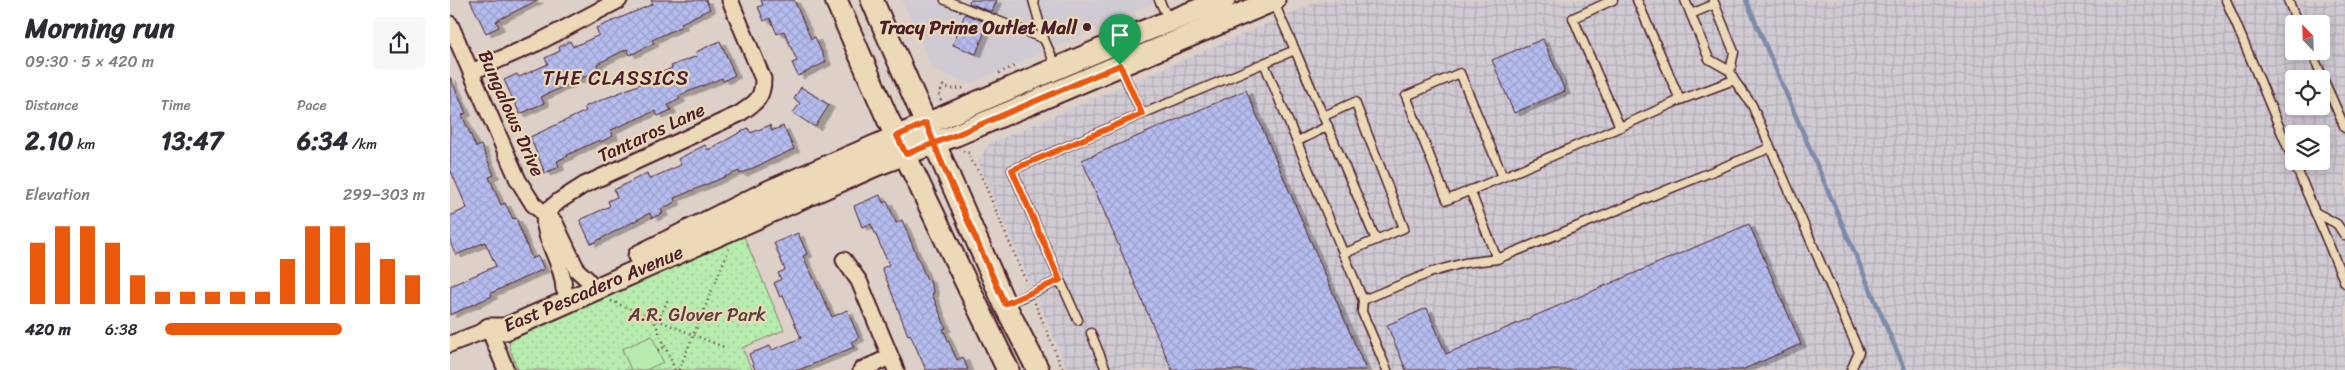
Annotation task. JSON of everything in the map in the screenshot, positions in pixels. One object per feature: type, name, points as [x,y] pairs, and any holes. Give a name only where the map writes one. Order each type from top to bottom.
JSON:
[{"type":"street","points":[[471,72],[537,43],[619,0]]},
{"type":"street","name":"Tantaros Lane","points":[[544,214],[558,201],[584,185],[739,114],[754,103],[763,92],[763,79],[730,0]]},
{"type":"street","points":[[836,0],[901,145],[1008,370]]},
{"type":"street","points":[[872,0],[1005,304],[1038,370]]},
{"type":"street","name":"East Pescadero Avenue","points":[[489,329],[501,316],[564,289],[591,284],[726,230],[901,145],[926,123],[1224,0]]},
{"type":"street","name":"East Pescadero Avenue","points":[[489,329],[506,329],[591,284],[633,259],[770,192],[901,145],[934,143],[1273,0]]},
{"type":"street","name":"Bungalows Drive","points":[[450,24],[518,180],[533,204],[555,223],[577,270],[591,284]]},
{"type":"street","points":[[544,214],[543,229],[564,276],[564,289]]},
{"type":"street","points":[[844,260],[858,281],[893,364],[861,370]]},
{"type":"street","points":[[450,344],[489,329],[506,370]]},
{"type":"lane","points":[[945,0],[1044,39]]},
{"type":"lane","points":[[1159,0],[1170,22]]},
{"type":"lane","points":[[1273,0],[1376,240]]},
{"type":"lane","points":[[1613,0],[1573,18],[1620,127]]},
{"type":"lane","points":[[1637,0],[1680,100]]},
{"type":"lane","points":[[1685,0],[1709,59],[1730,71]]},
{"type":"lane","points":[[2226,0],[2345,284]]},
{"type":"lane","points":[[2288,0],[2294,15]]},
{"type":"lane","points":[[1032,1],[1044,39],[1057,68]]},
{"type":"lane","points":[[1691,14],[1714,2],[1734,52],[1730,71],[1734,80],[1752,105],[1859,352],[1851,370]]},
{"type":"lane","points":[[1078,320],[1012,170],[1295,50]]},
{"type":"lane","points":[[2315,60],[2345,128]]},
{"type":"lane","points":[[1264,63],[1298,140],[1363,300],[1362,312],[1387,370]]},
{"type":"lane","points":[[1120,65],[1142,114]]},
{"type":"lane","points":[[1503,177],[1460,73],[1406,96],[1447,200],[1503,177],[1620,127],[1680,100],[1734,80]]},
{"type":"lane","points":[[1324,116],[1355,102],[1404,228],[1343,254]]},
{"type":"lane","points":[[1298,140],[1328,126]]},
{"type":"lane","points":[[1363,300],[1432,272],[1464,263],[1497,259],[1770,148]]},
{"type":"lane","points":[[1470,190],[1497,259]]},
{"type":"lane","points":[[2314,212],[2337,224],[2345,236]]},
{"type":"lane","points":[[1005,304],[1060,280]]},
{"type":"lane","points":[[1091,333],[1106,370]]},
{"type":"path","points":[[963,153],[969,153],[970,160],[980,173],[1063,370]]},
{"type":"path","points":[[679,370],[731,242],[726,230]]},
{"type":"path","points":[[591,284],[598,295],[726,348]]},
{"type":"path","points":[[659,320],[668,297]]},
{"type":"path","points":[[653,318],[675,370]]},
{"type":"path","points":[[658,350],[665,347]]},
{"type":"shaded area","points":[[902,0],[1156,0],[1127,16],[969,84],[932,69]]},
{"type":"shaded area","points":[[1322,0],[2345,0],[2345,370],[1068,370],[978,162],[989,144]]},
{"type":"green space","name":"A.R. Glover Park","points":[[742,232],[784,330],[742,348],[752,370],[518,370],[509,347],[510,338]]},
{"type":"green space","points":[[652,336],[663,362],[646,370],[631,370],[622,349]]},
{"type":"building","points":[[470,0],[538,0],[496,21],[499,27],[486,33]]},
{"type":"building","points":[[651,0],[706,0],[710,9],[681,23],[682,26],[652,40],[654,43],[630,55],[627,49],[597,64],[599,70],[541,97],[544,103],[520,114],[504,80],[517,74],[519,77],[548,64],[545,58],[560,51],[559,47],[570,41],[573,47],[599,35],[596,28],[653,4]]},
{"type":"building","points":[[761,0],[794,0],[811,39],[815,37],[826,62],[798,76],[792,63],[797,61],[784,31],[777,34],[770,18],[764,21],[758,7],[763,5]]},
{"type":"building","points":[[970,0],[997,0],[992,12],[969,3]]},
{"type":"building","points":[[965,14],[988,23],[976,54],[953,45]]},
{"type":"building","points":[[1543,39],[1565,91],[1514,113],[1492,60]]},
{"type":"building","points":[[720,41],[735,75],[723,81],[722,78],[678,96],[680,99],[668,105],[671,110],[658,116],[655,111],[611,130],[613,136],[600,142],[599,140],[567,155],[557,161],[559,167],[545,173],[530,137],[586,111],[584,107],[643,83],[642,81],[672,68],[671,66],[697,56],[696,52]]},
{"type":"building","points":[[450,77],[466,113],[462,115],[476,147],[481,145],[494,175],[489,177],[501,205],[505,203],[513,219],[516,218],[532,259],[538,256],[544,269],[491,293],[492,296],[450,315],[450,286],[496,266],[485,242],[456,255],[450,242],[450,216],[467,208],[450,169]]},
{"type":"building","points":[[801,87],[829,105],[815,127],[793,113],[800,103],[794,99]]},
{"type":"building","points":[[1246,90],[1366,370],[1172,370],[1082,160]]},
{"type":"building","points":[[770,125],[772,131],[783,126],[794,149],[740,174],[739,171],[674,198],[675,202],[661,209],[663,213],[652,218],[650,213],[591,244],[580,220],[610,206],[608,201],[617,197],[614,190],[647,173],[649,179],[681,165],[678,159],[705,145],[708,150],[748,128],[751,133]]},
{"type":"building","points":[[880,195],[883,203],[887,201],[896,223],[902,220],[927,280],[929,279],[934,293],[932,294],[946,328],[943,329],[957,360],[963,357],[968,370],[926,370],[910,334],[908,335],[882,268],[889,265],[871,224],[862,227],[854,206]]},
{"type":"building","points":[[1749,224],[1801,344],[1742,370],[1406,370],[1387,325],[1427,308],[1446,354]]},
{"type":"building","points":[[798,233],[807,254],[803,256],[832,317],[847,310],[859,338],[851,342],[854,347],[799,370],[755,370],[749,354],[770,346],[772,350],[801,338],[783,296],[780,297],[774,283],[781,279],[778,273],[785,270],[774,243]]},
{"type":"waterway","points":[[1746,0],[1905,370]]},
{"type":"place","name":"Tracy Prime Outlet Mall","points":[[1087,27]]},
{"type":"district","name":"THE CLASSICS","points":[[616,78]]},
{"type":"route","points":[[1120,65],[956,135],[934,143],[906,154],[897,136],[926,123],[934,143],[941,161],[1005,304],[1060,280],[1012,170],[1142,114],[1120,65]]}]
